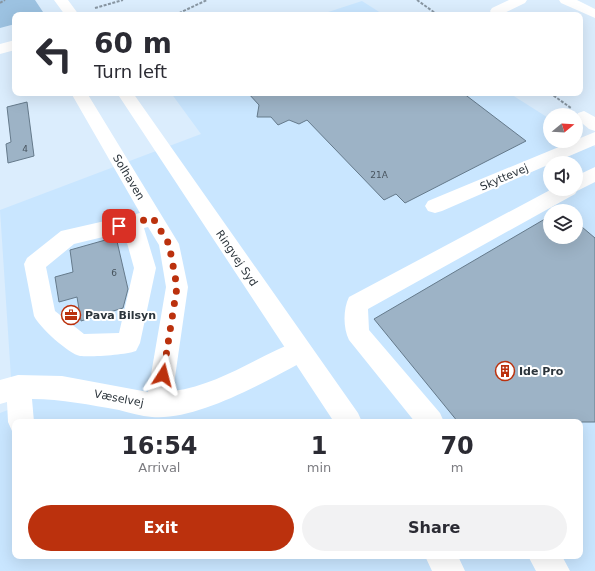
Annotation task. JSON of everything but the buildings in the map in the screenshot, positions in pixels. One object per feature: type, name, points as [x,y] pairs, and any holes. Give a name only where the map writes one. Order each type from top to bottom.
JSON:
[{"type":"street","points":[[61,0],[70,12]]},
{"type":"street","points":[[497,11],[520,0]]},
{"type":"street","points":[[566,0],[595,14]]},
{"type":"street","points":[[0,49],[12,47]]},
{"type":"street","name":"Solhaven","points":[[80,96],[169,244],[177,287],[158,406]]},
{"type":"street","name":"Ringvej Syd","points":[[127,96],[347,419]]},
{"type":"street","name":"Skyttevej","points":[[435,206],[595,138]]},
{"type":"street","points":[[583,180],[595,174]]},
{"type":"street","points":[[429,419],[357,333],[357,304],[555,196]]},
{"type":"street","points":[[132,223],[145,268],[128,343],[80,345],[45,316],[35,264],[68,237],[153,218]]},
{"type":"street","name":"Væselvej","points":[[9,390],[60,387],[158,406],[194,399],[230,388],[300,351]]},
{"type":"street","points":[[9,390],[20,419]]},
{"type":"street","points":[[442,559],[450,571]]},
{"type":"street","points":[[546,559],[556,571]]},
{"type":"path","points":[[0,3],[6,0]]},
{"type":"path","points":[[95,8],[123,0]]},
{"type":"path","points":[[181,12],[207,0]]},
{"type":"path","points":[[417,0],[434,12]]},
{"type":"path","points":[[554,96],[590,121]]},
{"type":"shaded area","points":[[0,0],[35,0],[43,12],[12,12],[12,25],[0,28]]},
{"type":"shaded area","points":[[362,1],[379,12],[328,12]]},
{"type":"shaded area","points":[[173,96],[514,96],[543,115],[543,148],[583,148],[583,139],[595,147],[595,571],[0,571],[0,413],[13,408],[0,210],[201,134]]},
{"type":"place","name":"Pava Bilsyn","points":[[71,315]]},
{"type":"place","name":"Ide Pro","points":[[505,371]]},
{"type":"route","points":[[119,226],[153,218],[169,244],[177,287],[163,375]]}]
